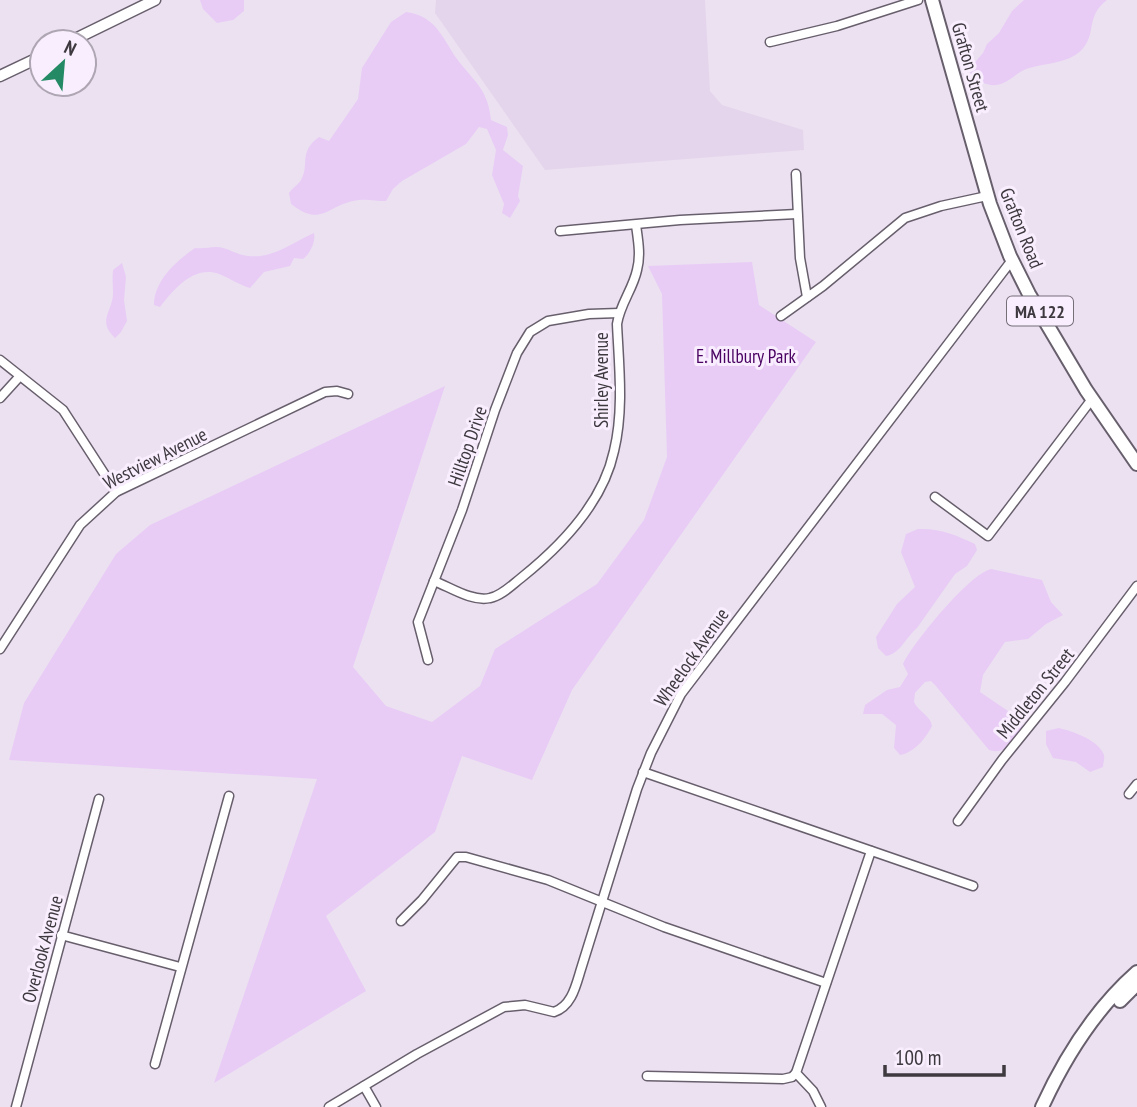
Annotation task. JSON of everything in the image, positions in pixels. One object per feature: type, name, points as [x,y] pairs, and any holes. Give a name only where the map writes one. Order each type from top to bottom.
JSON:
[{"type":"highway","name":"Grafton Street","points":[[932,0],[973,144]]},
{"type":"highway","name":"Grafton Road","points":[[973,144],[998,227],[1029,294],[1092,399],[1137,464]]},
{"type":"highway","points":[[1042,1107],[1083,1033],[1109,1000],[1137,972]]},
{"type":"highway","points":[[1052,1107],[1071,1067],[1091,1036],[1137,984]]},
{"type":"main road","points":[[98,28],[155,0]]},
{"type":"main road","points":[[0,76],[28,63]]},
{"type":"street","points":[[770,42],[837,26],[918,0]]},
{"type":"street","points":[[796,174],[800,258],[807,297]]},
{"type":"street","points":[[781,316],[905,218],[941,206],[988,196]]},
{"type":"street","points":[[560,231],[797,214]]},
{"type":"street","name":"Shirley Avenue","points":[[434,581],[477,598],[495,597],[536,566],[586,511],[607,475],[615,449],[620,397],[617,324],[636,273],[639,248],[636,225]]},
{"type":"street","name":"Wheelock Avenue","points":[[329,1107],[504,1007],[531,1006],[554,1012],[565,1006],[574,991],[643,772],[667,719],[693,677],[1012,260]]},
{"type":"street","name":"Hilltop Drive","points":[[428,660],[418,622],[517,353],[525,340],[541,324],[556,318],[619,313]]},
{"type":"street","points":[[0,360],[63,410],[116,492]]},
{"type":"street","points":[[0,398],[20,376]]},
{"type":"street","name":"Westview Avenue","points":[[0,649],[80,525],[116,492],[325,393],[337,391],[348,394]]},
{"type":"street","points":[[935,497],[988,536],[1092,399]]},
{"type":"street","name":"Middleton Street","points":[[958,821],[1137,586]]},
{"type":"street","points":[[643,772],[973,886]]},
{"type":"street","points":[[1129,794],[1137,785]]},
{"type":"street","points":[[155,1065],[229,796]]},
{"type":"street","name":"Overlook Avenue","points":[[16,1107],[99,799]]},
{"type":"street","points":[[647,1076],[783,1079],[796,1073],[870,851]]},
{"type":"street","points":[[401,921],[457,857],[466,857],[548,880],[664,927],[826,983]]},
{"type":"street","points":[[61,935],[180,967]]},
{"type":"street","points":[[796,1073],[813,1091],[821,1107]]},
{"type":"street","points":[[364,1086],[376,1107]]},
{"type":"shaded area","points":[[436,0],[705,0],[710,91],[722,105],[803,130],[804,150],[545,170],[435,13]]},
{"type":"green space","points":[[200,0],[244,0],[244,11],[233,20],[217,23],[203,9]]},
{"type":"green space","points":[[1024,0],[1107,0],[1096,12],[1088,41],[1072,57],[1024,70],[1000,84],[986,84],[971,77],[970,68],[987,44],[999,33],[1012,11]]},
{"type":"green space","points":[[406,12],[417,14],[433,24],[481,88],[491,120],[507,127],[508,135],[503,150],[523,166],[518,196],[520,201],[510,218],[502,213],[504,204],[492,175],[496,150],[487,129],[479,127],[466,144],[402,181],[386,201],[353,201],[317,215],[301,211],[291,204],[289,193],[301,180],[306,153],[319,137],[329,141],[358,99],[362,68],[391,22]]},
{"type":"green space","points":[[314,233],[312,247],[303,259],[294,258],[290,266],[264,272],[250,288],[219,274],[201,273],[185,280],[160,307],[154,305],[162,280],[174,265],[195,248],[220,247],[244,255],[266,255]]},
{"type":"green space","name":"E. Millbury Park","points":[[752,262],[759,305],[816,342],[572,690],[532,780],[462,756],[435,832],[326,916],[366,991],[214,1083],[317,779],[9,760],[24,703],[116,554],[150,525],[445,386],[353,667],[386,706],[432,722],[480,686],[495,649],[597,584],[644,520],[667,457],[662,294],[648,266]]},
{"type":"green space","points":[[122,263],[126,277],[124,300],[127,321],[115,338],[106,321],[113,294],[113,270]]},
{"type":"green space","points":[[918,529],[954,535],[975,544],[977,550],[967,566],[955,574],[899,649],[886,656],[878,648],[876,637],[897,604],[915,587],[901,552],[906,534]]},
{"type":"green space","points":[[991,569],[1042,580],[1051,602],[1063,615],[1046,624],[1028,639],[1005,642],[983,675],[980,692],[1023,721],[1020,733],[1007,748],[989,750],[935,685],[931,681],[925,682],[915,693],[914,702],[932,726],[919,744],[900,755],[894,748],[896,725],[882,714],[863,714],[865,705],[887,690],[900,687],[908,674],[903,664],[918,641],[942,610],[969,583]]},
{"type":"green space","points":[[1059,728],[1078,734],[1097,745],[1104,755],[1103,767],[1090,772],[1076,762],[1053,758],[1046,744],[1046,731]]}]
